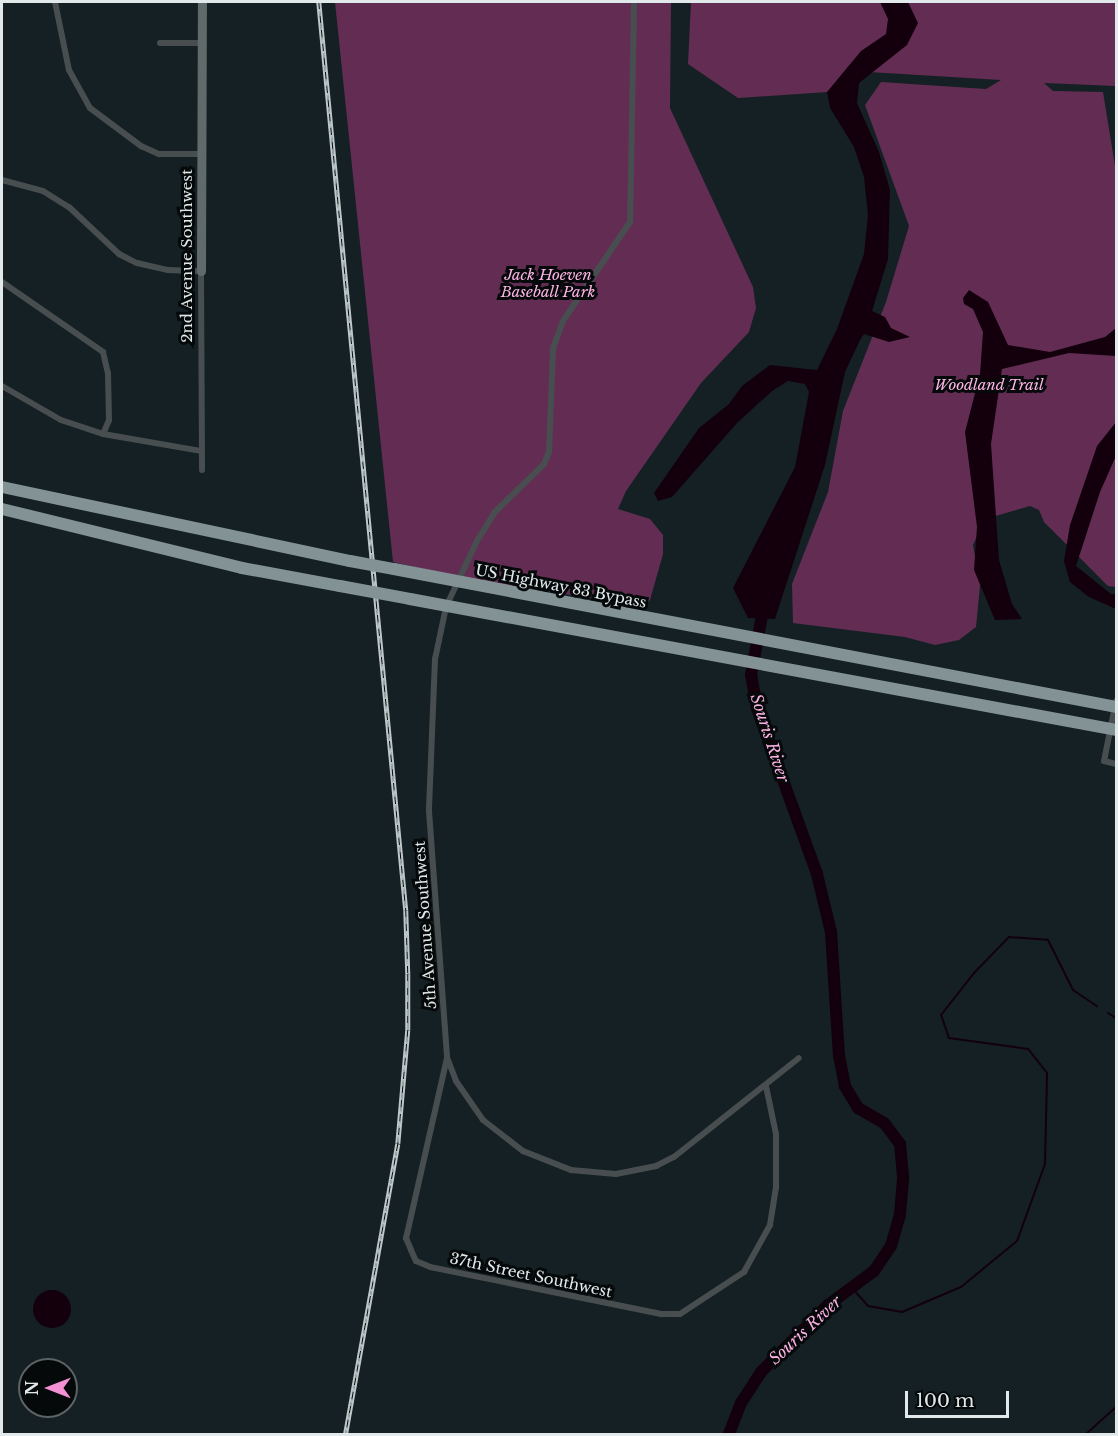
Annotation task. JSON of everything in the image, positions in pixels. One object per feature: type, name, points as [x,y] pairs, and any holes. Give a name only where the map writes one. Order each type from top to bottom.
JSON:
[{"type":"highway","name":"US Highway 83 Bypass","points":[[2,487],[350,561],[1116,705]]},
{"type":"highway","points":[[2,509],[242,568],[1113,729]]},
{"type":"street","points":[[55,2],[69,70],[90,108],[141,146],[159,154],[202,154]]},
{"type":"street","name":"2nd Avenue Southwest","points":[[202,2],[202,470]]},
{"type":"street","points":[[446,607],[461,582],[487,522],[544,464],[552,439],[553,349],[557,334],[630,222],[634,2]]},
{"type":"street","points":[[160,43],[202,44]]},
{"type":"street","points":[[2,180],[43,191],[69,207],[119,254],[137,263],[168,270],[201,271]]},
{"type":"street","points":[[2,282],[103,352],[108,372],[110,420],[103,434]]},
{"type":"street","points":[[2,387],[61,420],[103,434],[201,451]]},
{"type":"street","name":"5th Avenue Southwest","points":[[406,1238],[447,1058],[429,811],[432,687],[446,607]]},
{"type":"street","points":[[1116,705],[1113,729],[1104,761],[1116,764]]},
{"type":"street","points":[[447,1058],[456,1081],[480,1116],[504,1137],[548,1163],[593,1174],[636,1172],[674,1157],[799,1059]]},
{"type":"street","name":"37th Street Southwest","points":[[406,1238],[417,1261],[430,1267],[667,1314],[680,1314],[699,1304],[744,1272],[764,1240],[776,1188],[776,1134],[766,1086]]},
{"type":"green space","name":"Jack Hoeven Baseball Park","points":[[335,2],[671,2],[670,108],[753,287],[756,308],[749,332],[701,383],[626,491],[618,509],[650,519],[663,535],[663,554],[650,600],[644,606],[472,580],[393,562]]},
{"type":"green space","name":"Woodland Trail","points":[[691,2],[1116,2],[1116,86],[1044,83],[1053,91],[1103,92],[1116,172],[1116,587],[1108,586],[1044,522],[1039,510],[1030,506],[985,519],[973,545],[980,585],[976,627],[959,640],[935,645],[905,637],[793,623],[792,584],[828,492],[843,411],[886,302],[909,226],[865,105],[881,82],[986,89],[1001,80],[869,72],[827,92],[738,98],[688,64]]},
{"type":"shaded area","points":[[880,2],[908,2],[918,23],[907,45],[859,83],[857,103],[879,152],[890,190],[888,259],[872,311],[885,317],[891,328],[910,337],[889,342],[864,334],[860,340],[845,372],[825,465],[775,619],[748,618],[733,588],[795,467],[809,392],[805,384],[788,381],[772,391],[737,423],[672,497],[658,501],[654,493],[699,428],[729,404],[742,386],[770,365],[817,370],[837,329],[864,254],[868,215],[864,177],[854,147],[830,108],[827,92],[861,51],[886,34],[888,19]]},
{"type":"shaded area","points":[[969,290],[988,302],[1008,345],[1050,352],[1105,337],[1116,328],[1116,356],[1069,353],[1002,369],[991,444],[999,560],[1012,604],[1022,619],[995,620],[974,570],[977,527],[965,432],[980,374],[983,332],[973,309],[964,304],[963,298]]},
{"type":"shaded area","points":[[1116,422],[1116,456],[1100,492],[1076,566],[1111,594],[1116,594],[1116,609],[1089,597],[1070,582],[1064,561],[1070,525],[1097,446]]},
{"type":"shaded area","points":[[52,1290],[65,1296],[71,1309],[65,1322],[52,1328],[39,1322],[33,1309],[39,1296]]},
{"type":"waterway","name":"Souris River","points":[[729,1434],[741,1403],[761,1372],[828,1305],[874,1271],[891,1246],[900,1214],[903,1177],[900,1144],[884,1123],[858,1108],[845,1086],[839,1056],[831,932],[817,874],[757,708],[751,675],[764,605]]},
{"type":"waterway","points":[[852,1288],[868,1306],[902,1312],[961,1287],[1017,1241],[1045,1164],[1047,1073],[1028,1049],[949,1038],[941,1015],[974,973],[1009,937],[1048,940],[1073,990],[1097,1006]]},
{"type":"waterway","points":[[1108,1013],[1116,1018]]},
{"type":"waterway","points":[[1086,1434],[1116,1407]]},
{"type":"railway","points":[[319,2],[406,910],[408,974],[408,1030],[398,1144],[346,1434]]}]
